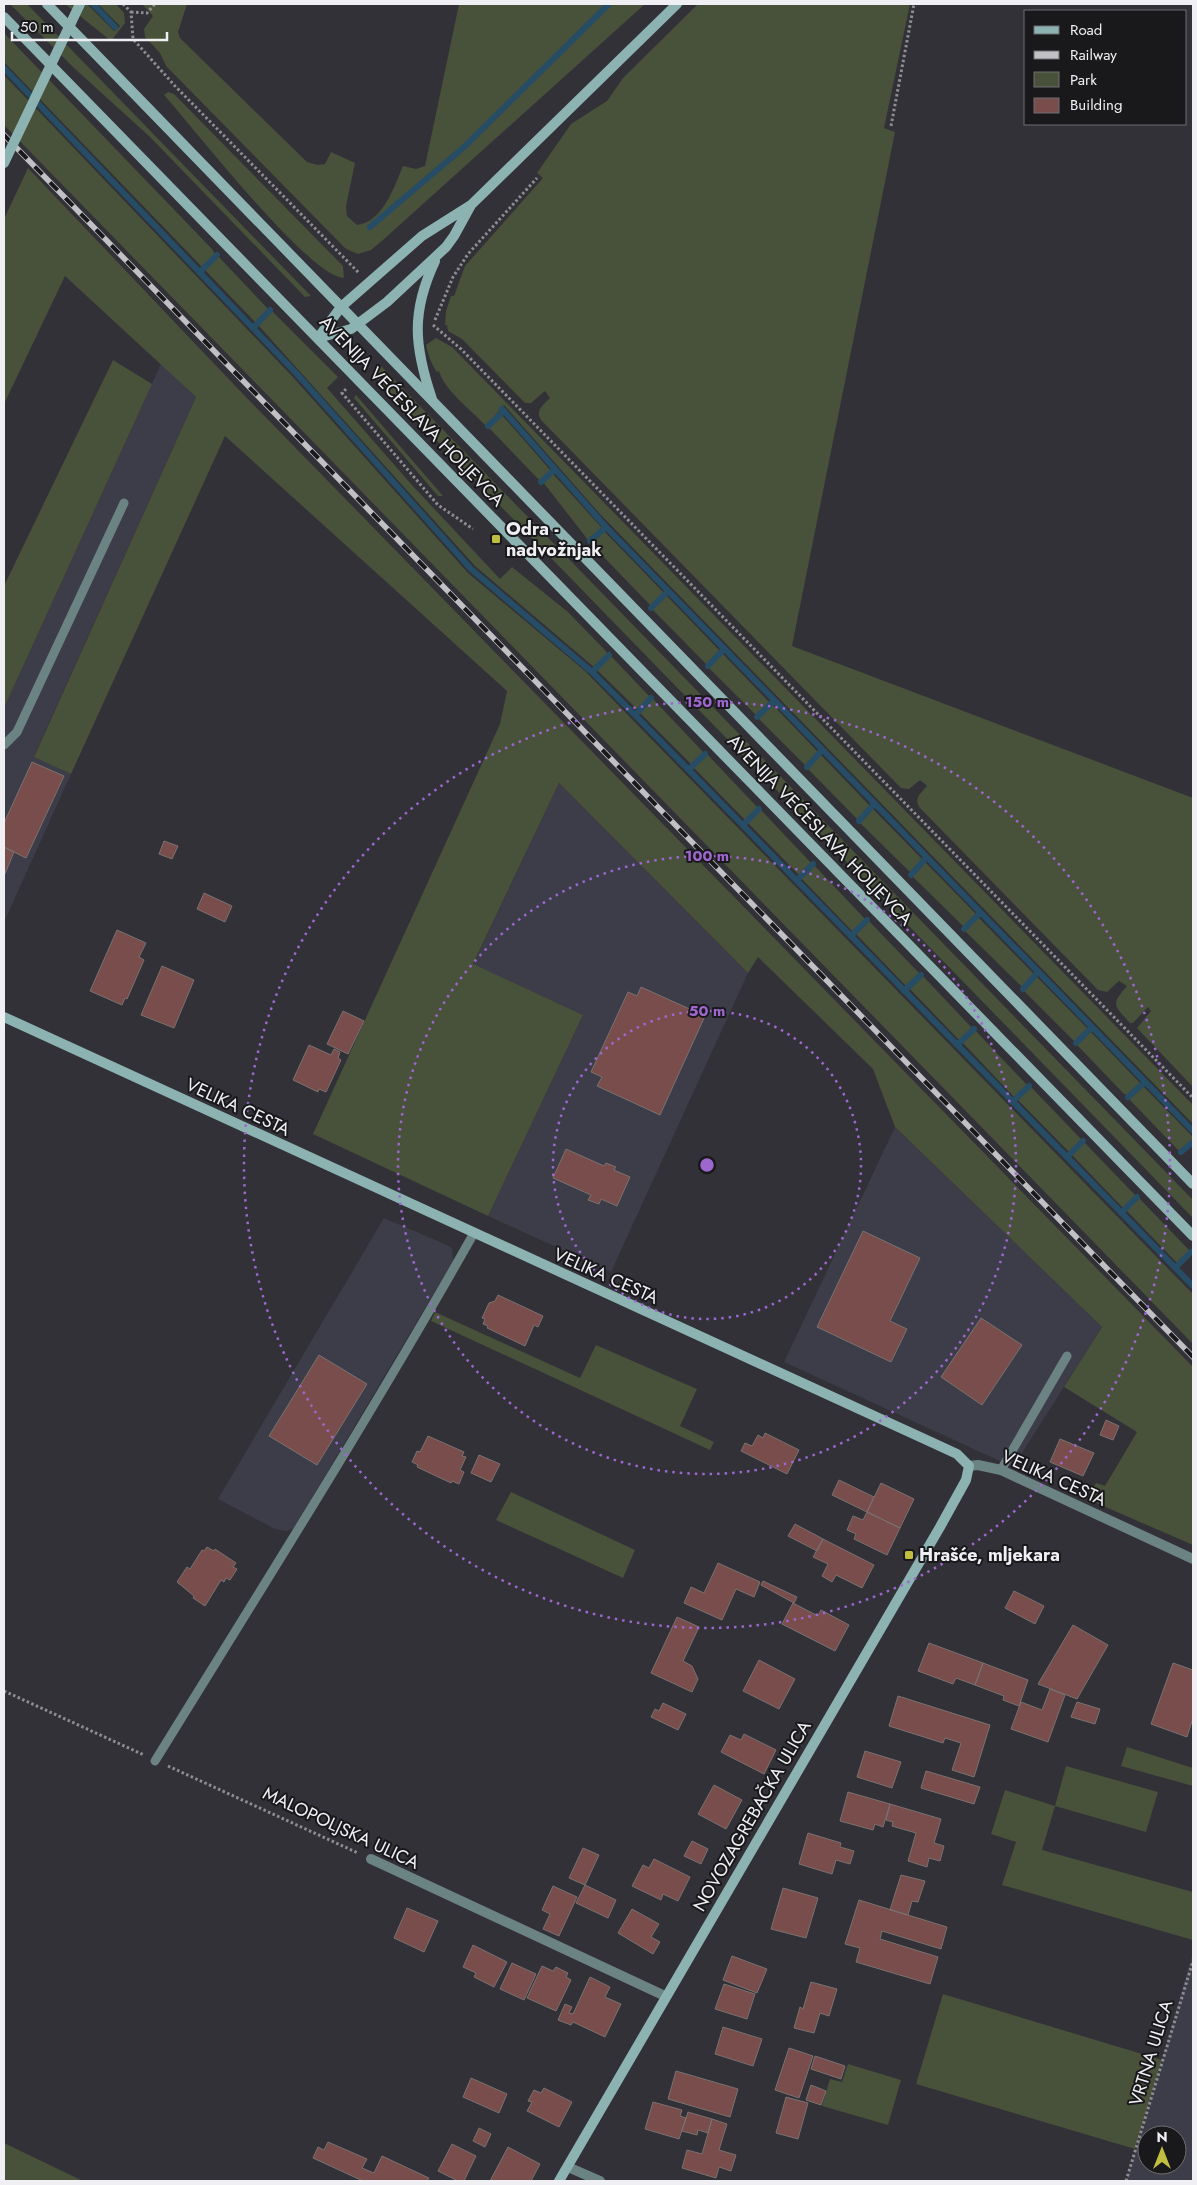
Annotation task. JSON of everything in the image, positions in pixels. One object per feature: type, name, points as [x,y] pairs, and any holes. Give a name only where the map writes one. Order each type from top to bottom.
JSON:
[{"type":"main road","name":"AVENIJA VEĆESLAVA HOLJEVCA","points":[[47,4],[1193,1184]]},
{"type":"main road","points":[[4,163],[80,4]]},
{"type":"main road","points":[[318,338],[341,307],[368,282],[422,236],[471,206],[678,4]]},
{"type":"main road","name":"AVENIJA VEĆESLAVA HOLJEVCA","points":[[4,17],[1193,1236]]},
{"type":"main road","points":[[318,338],[340,334],[358,325],[387,302],[437,255],[454,236],[471,206]]},
{"type":"main road","points":[[433,402],[419,353],[417,320],[427,278],[437,255]]},
{"type":"main road","name":"VELIKA CESTA","points":[[4,1017],[957,1454],[969,1466]]},
{"type":"main road","name":"NOVOZAGREBAČKA ULICA","points":[[559,2181],[940,1526],[966,1480],[969,1466]]},
{"type":"street","name":"VELIKA CESTA","points":[[969,1466],[983,1465],[1001,1470],[1193,1559]]},
{"type":"street","name":"MALOPOLJSKA ULICA","points":[[371,1859],[665,1996]]},
{"type":"street","points":[[568,2167],[600,2181]]},
{"type":"lane","points":[[4,745],[17,732],[124,503]]},
{"type":"lane","points":[[155,1761],[297,1532],[434,1304],[474,1233]]},
{"type":"lane","points":[[1001,1470],[1067,1356]]},
{"type":"path","points":[[123,4],[131,12],[133,39],[368,282]]},
{"type":"path","points":[[131,12],[147,12],[155,4]]},
{"type":"path","points":[[891,126],[914,4]]},
{"type":"path","points":[[433,325],[453,277],[468,254],[537,178]]},
{"type":"path","points":[[417,320],[433,325],[461,349],[1193,1098]]},
{"type":"path","name":"MALOPOLJSKA ULICA","points":[[4,1691],[371,1859]]},
{"type":"path","name":"VRTNA ULICA","points":[[1126,2181],[1193,1961]]},
{"type":"shaded area","points":[[161,364],[196,397],[34,756],[71,774],[4,922],[4,708]]},
{"type":"shaded area","points":[[559,783],[748,973],[611,1272],[488,1216],[583,1015],[473,965]]},
{"type":"shaded area","points":[[895,1127],[1102,1327],[1013,1467],[784,1362]]},
{"type":"shaded area","points":[[384,1218],[452,1248],[453,1261],[297,1523],[293,1529],[286,1531],[275,1529],[218,1499]]},
{"type":"shaded area","points":[[1193,1952],[1193,2181],[1126,2181],[1137,2144],[1137,2175],[1187,2175],[1187,2125],[1143,2125]]},
{"type":"green space","points":[[10,4],[27,4],[311,296],[305,297],[150,137],[74,68]]},
{"type":"green space","points":[[65,4],[87,4],[114,31],[120,26],[98,4],[116,4],[124,13],[125,23],[111,41]]},
{"type":"green space","points":[[142,4],[187,4],[178,32],[180,38],[307,162],[318,165],[325,164],[331,152],[355,163],[346,206],[347,216],[357,225],[366,222],[381,211],[403,166],[416,169],[425,166],[459,4],[645,4],[383,240],[371,250],[358,254],[346,249],[166,66],[160,53],[145,37],[144,29],[153,16]]},
{"type":"green space","points":[[698,4],[910,4],[884,128],[895,132],[792,646],[1193,798],[1193,1087],[1137,1028],[1151,1011],[1148,1007],[1133,1023],[1130,1023],[1117,1008],[1116,1004],[1118,997],[1127,986],[1119,981],[1107,992],[1098,990],[920,808],[917,801],[920,793],[927,786],[920,780],[909,789],[901,788],[542,421],[539,411],[550,398],[545,391],[531,403],[525,403],[462,339],[448,331],[447,325],[445,325],[446,311],[451,296],[454,296],[465,266],[543,178],[537,173],[571,124],[607,101],[623,78]]},
{"type":"green space","points":[[4,33],[212,249],[215,254],[203,268],[4,62]]},
{"type":"green space","points":[[4,75],[292,376],[468,573],[585,671],[1193,1294],[1193,1344],[4,125]]},
{"type":"green space","points":[[168,92],[174,94],[343,266],[344,278],[328,271],[305,254],[279,228],[224,167],[164,95]]},
{"type":"green space","points":[[28,168],[243,394],[1193,1367],[1193,1545],[1087,1499],[1096,1483],[1105,1486],[1137,1432],[1064,1387],[1102,1327],[895,1127],[873,1069],[758,957],[748,973],[559,783],[473,964],[583,1015],[488,1216],[313,1134],[500,724],[507,691],[225,436],[71,774],[34,757],[196,397],[65,276],[4,404],[4,219]]},
{"type":"green space","points":[[218,256],[269,310],[256,323],[204,269]]},
{"type":"green space","points":[[272,311],[338,377],[327,388],[412,485],[500,579],[512,567],[568,612],[604,649],[608,654],[595,668],[475,566],[258,325]]},
{"type":"green space","points":[[436,338],[452,347],[1193,1105],[1193,1124],[599,513],[504,405],[486,426],[459,400],[446,385],[439,371],[437,372],[429,356],[426,345]]},
{"type":"green space","points":[[113,360],[152,384],[4,708],[4,586]]},
{"type":"green space","points":[[381,366],[1193,1200],[1193,1218],[372,374]]},
{"type":"green space","points":[[356,395],[443,496],[438,496],[354,398]]},
{"type":"green space","points":[[502,415],[551,471],[540,481],[488,427]]},
{"type":"green space","points":[[553,474],[602,528],[588,540],[543,482]]},
{"type":"green space","points":[[604,531],[664,593],[651,606],[594,547],[591,542]]},
{"type":"green space","points":[[666,595],[720,651],[707,665],[652,609]]},
{"type":"green space","points":[[722,653],[770,703],[756,715],[709,668]]},
{"type":"green space","points":[[611,656],[650,697],[638,710],[596,669]]},
{"type":"green space","points":[[653,699],[704,753],[692,765],[639,712]]},
{"type":"green space","points":[[772,704],[818,752],[806,766],[758,718]]},
{"type":"green space","points":[[707,754],[758,808],[746,821],[693,767]]},
{"type":"green space","points":[[820,754],[870,806],[858,820],[808,769]]},
{"type":"green space","points":[[872,808],[923,860],[911,873],[860,823]]},
{"type":"green space","points":[[761,810],[812,864],[800,876],[747,822]]},
{"type":"green space","points":[[925,862],[976,914],[964,927],[912,876]]},
{"type":"green space","points":[[814,865],[865,919],[853,932],[801,878]]},
{"type":"green space","points":[[978,917],[1034,974],[1022,987],[965,931]]},
{"type":"green space","points":[[868,920],[920,974],[907,987],[855,933]]},
{"type":"green space","points":[[922,975],[972,1028],[960,1041],[909,988]]},
{"type":"green space","points":[[1036,976],[1088,1029],[1075,1042],[1023,990]]},
{"type":"green space","points":[[975,1030],[1027,1085],[1015,1098],[962,1042]]},
{"type":"green space","points":[[1090,1031],[1141,1084],[1129,1095],[1124,1094],[1077,1045]]},
{"type":"green space","points":[[1030,1086],[1082,1140],[1070,1153],[1017,1099]]},
{"type":"green space","points":[[1143,1086],[1193,1137],[1193,1141],[1183,1150],[1178,1150],[1129,1099]]},
{"type":"green space","points":[[1084,1142],[1136,1196],[1124,1209],[1071,1154]]},
{"type":"green space","points":[[1139,1198],[1190,1251],[1178,1264],[1126,1210]]},
{"type":"green space","points":[[435,1312],[580,1378],[596,1345],[697,1389],[680,1426],[714,1442],[710,1450],[431,1321]]},
{"type":"green space","points":[[511,1492],[635,1550],[623,1578],[496,1520]]},
{"type":"green space","points":[[1127,1747],[1193,1768],[1193,1786],[1121,1766]]},
{"type":"green space","points":[[1066,1766],[1158,1792],[1146,1832],[1055,1806]]},
{"type":"green space","points":[[1005,1790],[1055,1806],[1042,1850],[1193,1892],[1193,1940],[1002,1885],[1016,1842],[991,1834]]},
{"type":"green space","points":[[943,1994],[1162,2060],[1142,2125],[1137,2125],[1135,2149],[916,2084]]},
{"type":"green space","points":[[848,2064],[901,2080],[888,2125],[822,2106],[830,2079],[842,2082]]},
{"type":"green space","points":[[4,2143],[83,2181],[4,2181]]},
{"type":"building","points":[[32,762],[64,776],[26,858],[4,847],[4,823]]},
{"type":"building","points":[[164,841],[178,846],[172,859],[159,854]]},
{"type":"building","points":[[4,847],[14,852],[4,876]]},
{"type":"building","points":[[204,893],[232,906],[225,922],[197,909]]},
{"type":"building","points":[[117,930],[146,943],[139,957],[144,960],[127,999],[125,998],[122,1005],[90,991]]},
{"type":"building","points":[[162,966],[194,980],[174,1028],[141,1015]]},
{"type":"building","points":[[641,987],[705,1016],[660,1115],[597,1086],[602,1077],[591,1072],[628,992],[637,996]]},
{"type":"building","points":[[343,1011],[364,1021],[348,1054],[327,1044]]},
{"type":"building","points":[[309,1045],[331,1055],[334,1049],[340,1052],[338,1058],[341,1060],[326,1092],[319,1089],[318,1092],[293,1080]]},
{"type":"building","points":[[566,1149],[604,1166],[606,1163],[616,1167],[614,1170],[630,1177],[617,1206],[601,1199],[599,1204],[588,1200],[591,1195],[553,1178]]},
{"type":"building","points":[[863,1231],[920,1258],[890,1321],[907,1329],[891,1362],[817,1327]]},
{"type":"building","points":[[498,1295],[543,1316],[538,1327],[534,1325],[525,1346],[487,1328],[488,1326],[483,1324],[485,1319],[482,1318],[489,1303],[495,1301]]},
{"type":"building","points":[[981,1318],[1022,1345],[982,1405],[941,1377]]},
{"type":"building","points":[[319,1355],[367,1384],[317,1465],[269,1436]]},
{"type":"building","points":[[1106,1420],[1119,1426],[1113,1440],[1100,1435]]},
{"type":"building","points":[[765,1433],[799,1450],[787,1474],[741,1451],[745,1443],[752,1446],[758,1435],[763,1438]]},
{"type":"building","points":[[428,1436],[464,1452],[462,1456],[466,1457],[460,1470],[464,1472],[459,1484],[452,1481],[451,1483],[417,1467],[418,1465],[412,1462],[417,1451],[420,1452]]},
{"type":"building","points":[[1060,1439],[1094,1453],[1083,1476],[1050,1462]]},
{"type":"building","points":[[479,1455],[500,1464],[491,1482],[471,1473]]},
{"type":"building","points":[[839,1480],[874,1497],[867,1512],[832,1495]]},
{"type":"building","points":[[881,1483],[914,1499],[900,1528],[867,1512]]},
{"type":"building","points":[[867,1512],[900,1528],[887,1555],[854,1539],[856,1534],[847,1530],[853,1516],[863,1520]]},
{"type":"building","points":[[795,1524],[823,1539],[817,1551],[788,1536]]},
{"type":"building","points":[[823,1539],[874,1565],[862,1588],[836,1575],[832,1582],[822,1576],[828,1564],[813,1557]]},
{"type":"building","points":[[207,1547],[214,1551],[215,1549],[236,1563],[233,1567],[237,1569],[230,1580],[226,1578],[224,1582],[221,1580],[205,1606],[193,1598],[194,1596],[177,1582],[187,1567],[190,1569],[202,1550],[204,1551]]},
{"type":"building","points":[[718,1563],[760,1582],[754,1597],[736,1589],[722,1620],[684,1603],[691,1587],[704,1593]]},
{"type":"building","points":[[763,1581],[797,1597],[794,1603],[761,1585]]},
{"type":"building","points":[[1014,1591],[1044,1606],[1035,1624],[1005,1608]]},
{"type":"building","points":[[793,1603],[818,1616],[821,1610],[849,1625],[835,1651],[782,1624]]},
{"type":"building","points":[[677,1617],[699,1627],[683,1661],[692,1666],[698,1679],[692,1692],[651,1673]]},
{"type":"building","points":[[1073,1625],[1108,1645],[1077,1699],[1038,1684]]},
{"type":"building","points":[[929,1643],[983,1663],[975,1685],[956,1678],[953,1684],[918,1671]]},
{"type":"building","points":[[759,1660],[795,1679],[779,1709],[743,1691]]},
{"type":"building","points":[[983,1663],[1028,1680],[1019,1706],[1003,1700],[1004,1696],[975,1685]]},
{"type":"building","points":[[1173,1663],[1193,1670],[1193,1718],[1187,1737],[1151,1724]]},
{"type":"building","points":[[1050,1689],[1065,1695],[1048,1742],[1011,1729],[1021,1702],[1042,1710]]},
{"type":"building","points":[[898,1696],[990,1725],[974,1777],[952,1770],[961,1743],[945,1738],[943,1743],[889,1726]]},
{"type":"building","points":[[1077,1702],[1100,1709],[1095,1724],[1071,1717]]},
{"type":"building","points":[[663,1703],[686,1714],[678,1730],[651,1717],[655,1709],[659,1711]]},
{"type":"building","points":[[744,1734],[776,1750],[764,1774],[721,1752],[730,1735],[741,1740]]},
{"type":"building","points":[[865,1751],[901,1762],[892,1788],[857,1777]]},
{"type":"building","points":[[926,1771],[980,1787],[974,1804],[921,1788]]},
{"type":"building","points":[[714,1785],[742,1800],[726,1829],[698,1814]]},
{"type":"building","points":[[848,1792],[890,1804],[883,1827],[875,1824],[873,1830],[840,1821]]},
{"type":"building","points":[[890,1804],[941,1819],[934,1843],[944,1846],[940,1861],[929,1858],[927,1867],[908,1861],[916,1833],[892,1826],[893,1822],[886,1820]]},
{"type":"building","points":[[808,1833],[841,1843],[840,1847],[854,1851],[850,1864],[836,1860],[832,1874],[799,1864]]},
{"type":"building","points":[[692,1841],[708,1849],[701,1864],[684,1856]]},
{"type":"building","points":[[583,1848],[599,1855],[585,1885],[569,1878]]},
{"type":"building","points":[[654,1859],[690,1877],[678,1901],[663,1894],[661,1900],[632,1886],[643,1865],[649,1868]]},
{"type":"building","points":[[901,1875],[925,1881],[918,1902],[912,1901],[908,1915],[890,1910]]},
{"type":"building","points":[[585,1885],[616,1900],[608,1918],[576,1903]]},
{"type":"building","points":[[553,1886],[577,1897],[559,1936],[543,1929],[550,1914],[542,1910]]},
{"type":"building","points":[[783,1888],[818,1898],[806,1938],[771,1929]]},
{"type":"building","points":[[859,1900],[947,1927],[941,1949],[882,1931],[880,1939],[938,1957],[930,1984],[856,1962],[860,1948],[845,1944]]},
{"type":"building","points":[[407,1908],[438,1921],[424,1952],[394,1938]]},
{"type":"building","points":[[632,1909],[659,1924],[651,1937],[660,1942],[653,1954],[618,1933]]},
{"type":"building","points":[[473,1945],[507,1962],[494,1987],[474,1977],[476,1973],[463,1967]]},
{"type":"building","points":[[732,1956],[767,1969],[757,1993],[723,1980]]},
{"type":"building","points":[[512,1963],[536,1974],[524,2000],[500,1989]]},
{"type":"building","points":[[542,1966],[553,1971],[556,1967],[568,1973],[566,1977],[571,1980],[556,2011],[527,1998]]},
{"type":"building","points":[[590,1977],[610,1987],[605,1997],[621,2004],[605,2037],[573,2022],[571,2025],[558,2020],[565,2004],[572,2007],[569,2013],[573,2014]]},
{"type":"building","points":[[811,1982],[837,1989],[829,2016],[820,2013],[814,2033],[794,2028],[800,2007],[803,2009]]},
{"type":"building","points":[[724,1984],[755,1994],[747,2019],[715,2009]]},
{"type":"building","points":[[723,2027],[762,2039],[753,2066],[715,2054]]},
{"type":"building","points":[[789,2048],[813,2056],[799,2098],[775,2090]]},
{"type":"building","points":[[815,2056],[845,2066],[841,2079],[811,2069]]},
{"type":"building","points":[[676,2071],[738,2089],[730,2117],[668,2099]]},
{"type":"building","points":[[471,2078],[507,2094],[499,2113],[463,2097]]},
{"type":"building","points":[[811,2085],[826,2091],[821,2105],[806,2100]]},
{"type":"building","points":[[544,2088],[572,2102],[559,2127],[527,2111],[532,2102],[528,2101],[534,2090],[541,2093]]},
{"type":"building","points":[[786,2097],[808,2103],[798,2139],[776,2133]]},
{"type":"building","points":[[653,2102],[682,2110],[680,2116],[686,2118],[679,2139],[645,2129]]},
{"type":"building","points":[[688,2112],[712,2119],[708,2133],[698,2130],[697,2135],[682,2131]]},
{"type":"building","points":[[712,2119],[727,2124],[719,2150],[736,2155],[731,2171],[719,2167],[716,2178],[682,2168],[687,2150],[702,2154]]},
{"type":"building","points":[[479,2128],[491,2134],[485,2147],[473,2141]]},
{"type":"building","points":[[328,2142],[367,2159],[362,2168],[374,2173],[382,2156],[429,2178],[427,2181],[363,2181],[313,2158],[318,2147],[324,2150]]},
{"type":"building","points":[[452,2144],[476,2156],[464,2181],[458,2181],[438,2171]]},
{"type":"building","points":[[508,2147],[540,2164],[531,2181],[490,2181]]},
{"type":"waterway","points":[[93,4],[115,27]]},
{"type":"waterway","points":[[370,227],[463,148],[609,4]]},
{"type":"waterway","points":[[4,68],[296,373],[471,569],[592,672],[1193,1286]]},
{"type":"waterway","points":[[200,272],[217,255]]},
{"type":"waterway","points":[[253,328],[270,310]]},
{"type":"waterway","points":[[502,409],[606,527],[1193,1131]]},
{"type":"waterway","points":[[488,426],[504,411]]},
{"type":"waterway","points":[[541,482],[555,469]]},
{"type":"waterway","points":[[590,541],[606,527]]},
{"type":"waterway","points":[[651,608],[668,591]]},
{"type":"waterway","points":[[708,666],[724,649]]},
{"type":"waterway","points":[[592,672],[609,655]]},
{"type":"waterway","points":[[635,715],[651,698]]},
{"type":"waterway","points":[[757,717],[774,701]]},
{"type":"waterway","points":[[807,767],[822,750]]},
{"type":"waterway","points":[[689,769],[705,754]]},
{"type":"waterway","points":[[859,821],[874,804]]},
{"type":"waterway","points":[[743,825],[759,809]]},
{"type":"waterway","points":[[911,875],[926,858]]},
{"type":"waterway","points":[[797,880],[813,864]]},
{"type":"waterway","points":[[964,929],[980,913]]},
{"type":"waterway","points":[[851,936],[867,920]]},
{"type":"waterway","points":[[1023,989],[1038,972]]},
{"type":"waterway","points":[[904,991],[921,975]]},
{"type":"waterway","points":[[1076,1043],[1092,1027]]},
{"type":"waterway","points":[[957,1045],[974,1029]]},
{"type":"waterway","points":[[1128,1097],[1145,1082]]},
{"type":"waterway","points":[[1012,1102],[1029,1086]]},
{"type":"waterway","points":[[1067,1157],[1083,1141]]},
{"type":"waterway","points":[[1181,1152],[1193,1142]]},
{"type":"waterway","points":[[1121,1213],[1137,1197]]},
{"type":"waterway","points":[[1175,1268],[1191,1252]]},
{"type":"railway","points":[[4,135],[1193,1357]]},
{"type":"place","name":"Odra - nadvožnjak","points":[[496,539]]},
{"type":"place","name":"Hrašće, mljekara","points":[[909,1555]]}]
